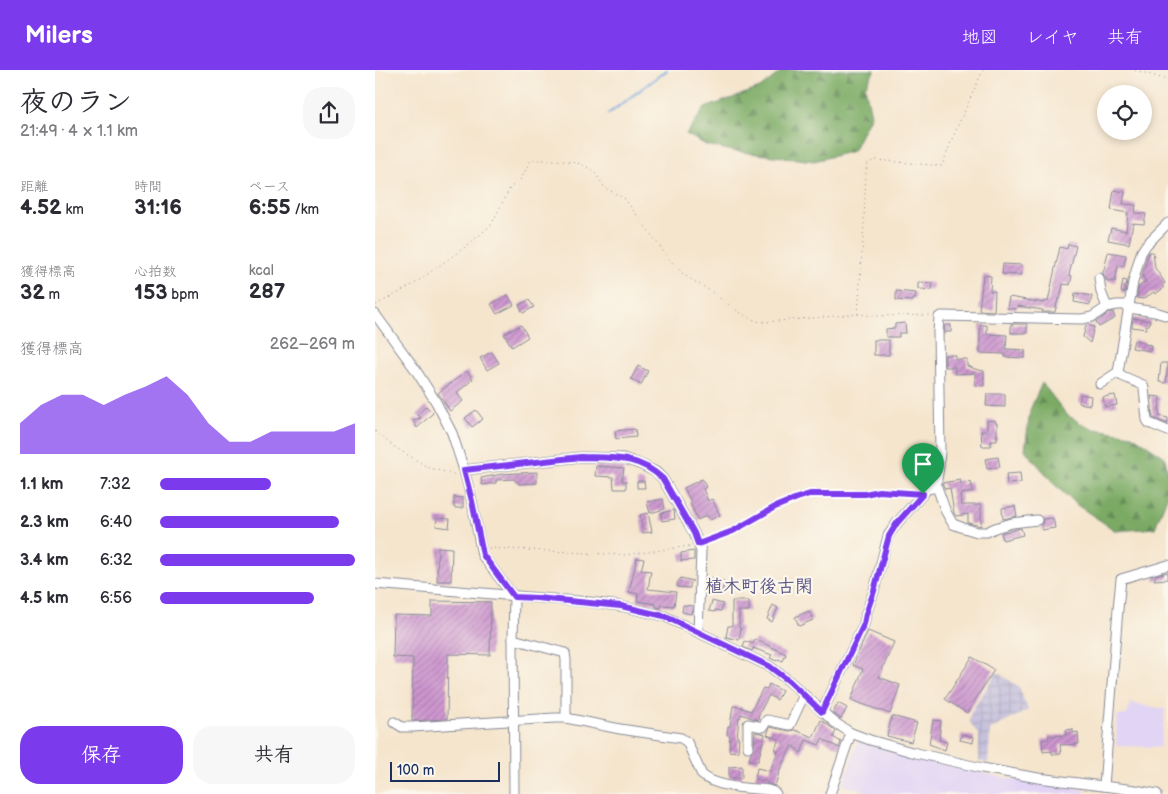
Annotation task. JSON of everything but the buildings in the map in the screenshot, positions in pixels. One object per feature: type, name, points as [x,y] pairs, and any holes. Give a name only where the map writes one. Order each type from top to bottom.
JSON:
[{"type":"street","points":[[1100,384],[1118,372],[1133,282],[1141,253],[1146,245],[1168,223]]},
{"type":"street","points":[[1099,278],[1101,292],[1107,307]]},
{"type":"street","points":[[822,712],[864,624],[889,536],[897,523],[937,480],[939,466],[937,332],[939,317],[1082,319],[1093,317],[1107,307],[1117,305],[1168,316]]},
{"type":"street","points":[[375,314],[415,369],[436,402],[452,433],[465,473],[483,555],[514,597],[514,794]]},
{"type":"street","points":[[1118,372],[1122,376],[1143,385],[1147,420],[1149,423],[1168,431]]},
{"type":"street","points":[[465,473],[581,457],[623,458],[656,472],[663,479],[694,533],[701,551],[698,632]]},
{"type":"street","points":[[925,491],[937,487],[946,512],[953,524],[977,532],[987,532],[1012,523],[1037,520]]},
{"type":"street","points":[[1103,786],[1121,579],[1168,565]]},
{"type":"street","points":[[375,584],[621,606],[664,616],[769,666],[789,681],[834,722],[851,734],[912,752],[1091,790],[1103,786],[1157,794]]},
{"type":"street","points":[[513,639],[565,653],[566,718]]},
{"type":"street","points":[[748,747],[748,724],[763,727],[767,720],[790,725],[805,695]]},
{"type":"street","points":[[394,722],[402,727],[413,727],[566,718],[620,729],[681,738],[687,742],[702,775],[706,778],[718,784],[768,790],[776,794]]},
{"type":"street","points":[[829,794],[851,734]]},
{"type":"path","points":[[858,314],[865,222],[866,170],[868,163],[876,160],[942,166],[983,70]]},
{"type":"path","points":[[1135,70],[1168,80]]},
{"type":"path","points":[[375,306],[413,284],[468,245],[491,225],[509,188],[521,179],[531,160],[557,160],[581,164],[593,170],[605,188],[625,198],[669,259],[685,275],[749,318],[766,322],[858,314],[873,316],[937,315],[939,317]]},
{"type":"path","points":[[375,431],[393,446],[429,468],[465,473]]},
{"type":"path","points":[[481,547],[625,555],[698,544],[733,531],[775,507],[810,494],[925,491]]},
{"type":"shaded area","points":[[997,672],[1019,687],[1028,710],[990,730],[988,763],[979,761],[979,736],[970,722],[971,712]]},
{"type":"shaded area","points":[[1130,703],[1165,709],[1160,747],[1116,746],[1117,716],[1127,715]]},
{"type":"shaded area","points":[[858,741],[941,764],[1000,777],[1086,789],[1084,794],[875,794],[843,785]]},
{"type":"green space","points":[[783,70],[875,70],[865,87],[871,115],[853,151],[814,161],[733,151],[706,145],[686,134],[705,108],[760,88]]},
{"type":"green space","points":[[1042,383],[1067,415],[1089,428],[1132,435],[1165,457],[1168,475],[1168,494],[1155,528],[1116,531],[1077,505],[1057,487],[1025,450],[1030,410]]},
{"type":"waterway","points":[[608,114],[667,70]]},
{"type":"district","name":"植木町後古閑","points":[[759,586]]},
{"type":"route","points":[[581,457],[623,458],[656,472],[663,479],[694,533],[698,544],[733,531],[775,507],[813,493],[865,494],[879,491],[923,494],[897,523],[889,536],[864,624],[822,712],[779,672],[664,616],[621,606],[514,597],[483,555],[464,470],[581,457]]}]
